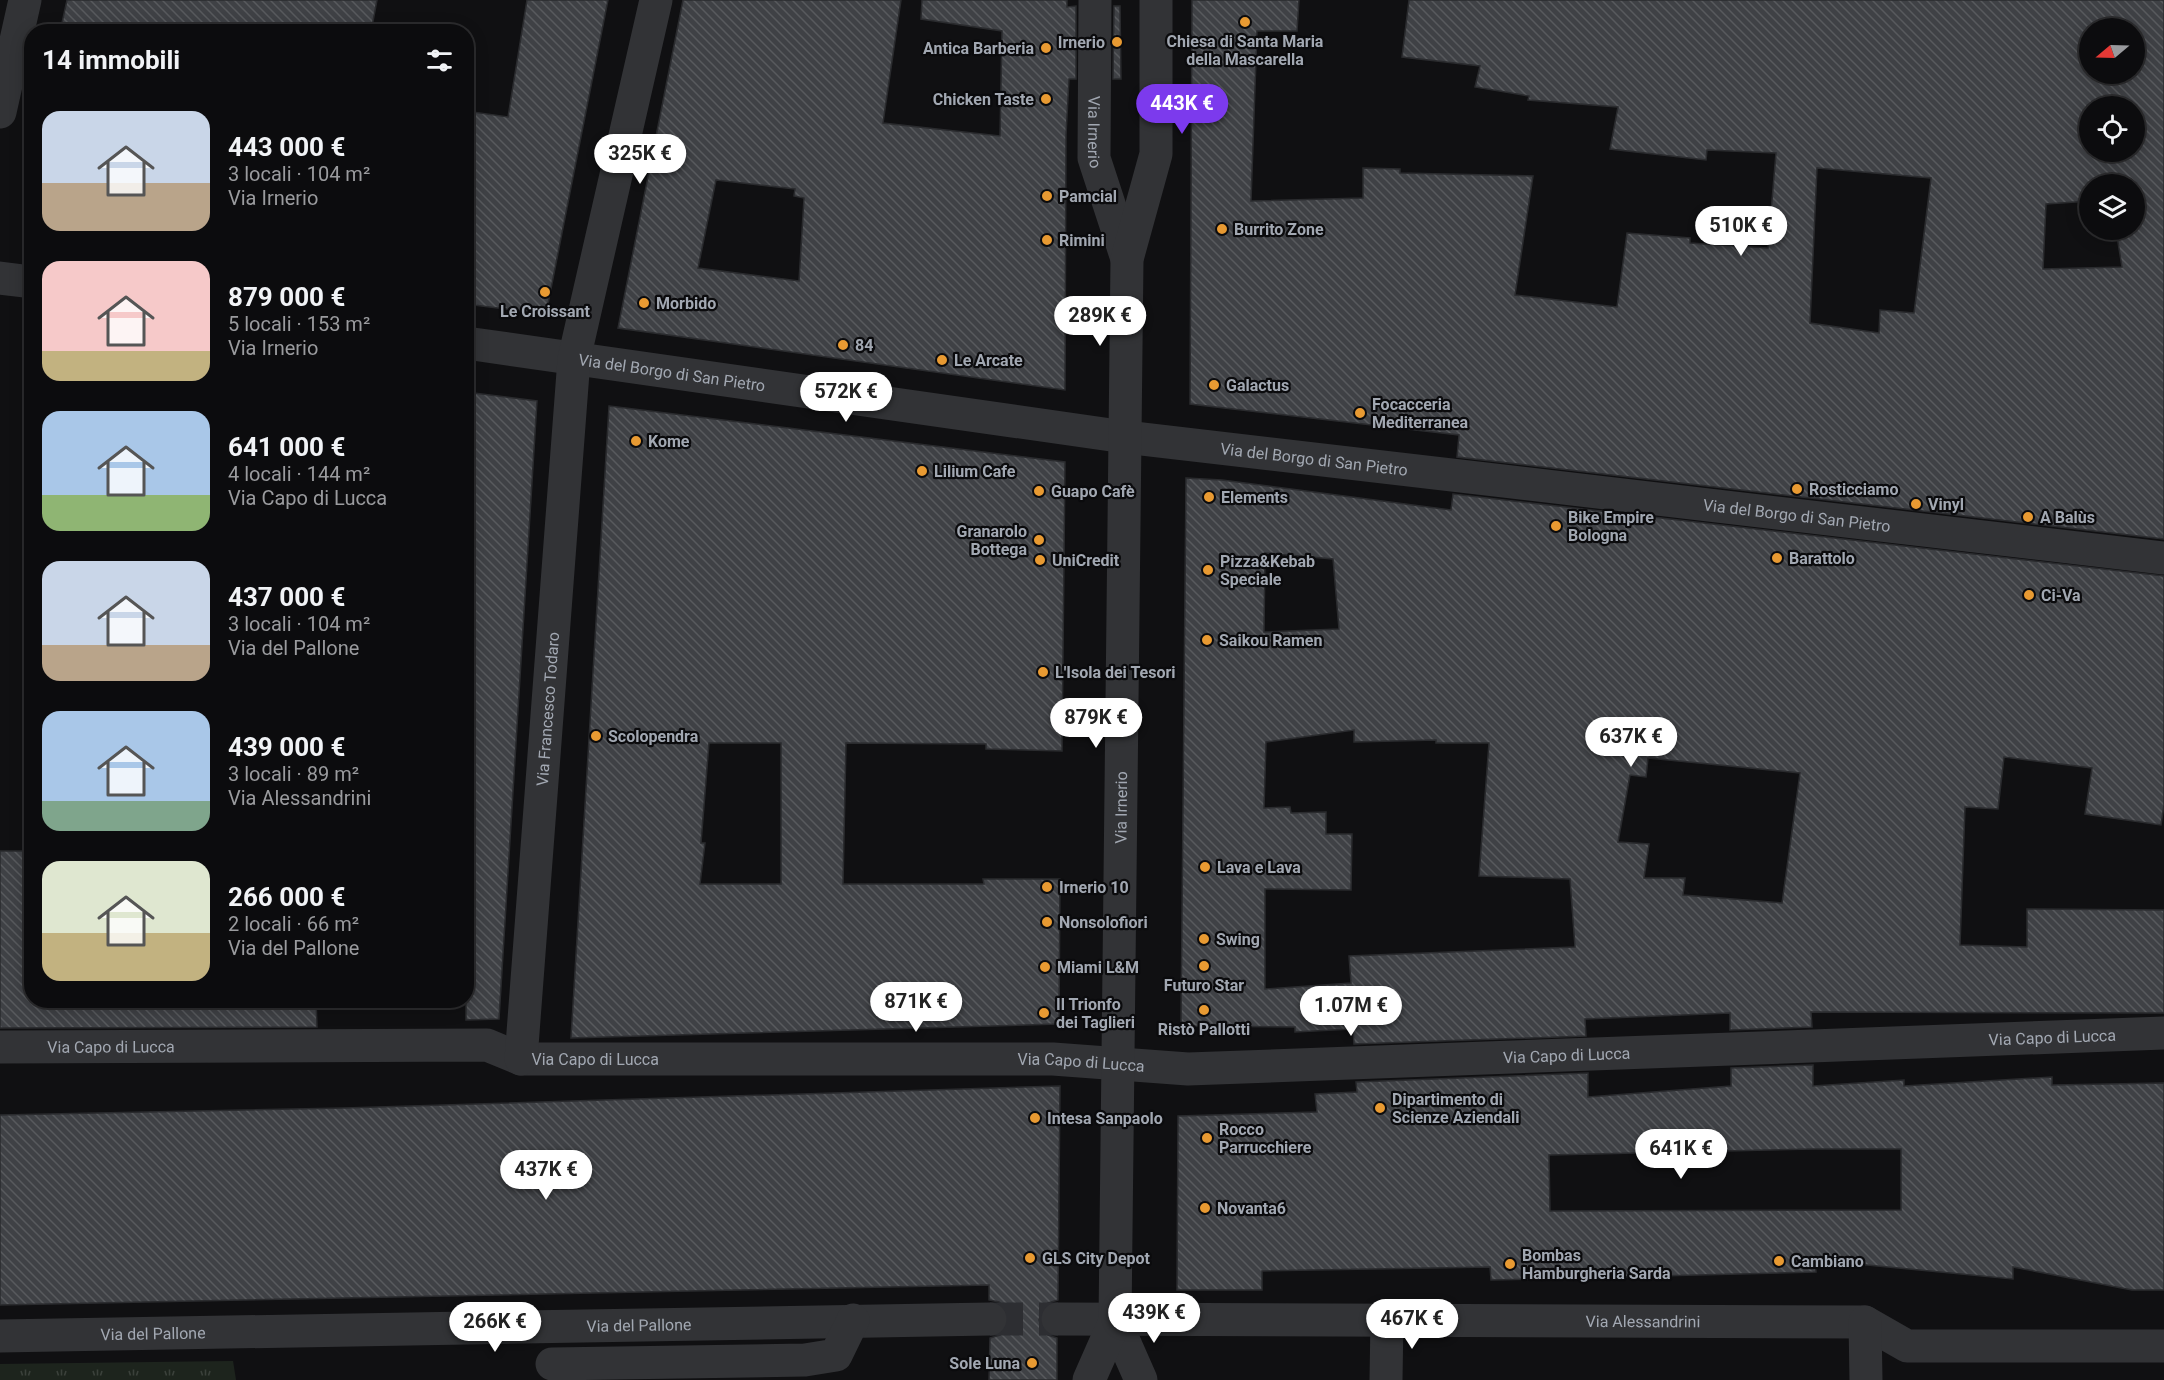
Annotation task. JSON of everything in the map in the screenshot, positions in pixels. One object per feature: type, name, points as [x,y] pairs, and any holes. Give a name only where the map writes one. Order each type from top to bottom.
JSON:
[{"type":"street","points":[[0,112],[24,0]]},
{"type":"street","name":"Via Francesco Todaro","points":[[521,1059],[574,359],[656,0]]},
{"type":"street","name":"Via Irnerio","points":[[1095,0],[1094,158],[1127,259]]},
{"type":"street","name":"Via Irnerio","points":[[1089,1380],[1115,1321],[1127,259],[1156,154],[1156,0]]},
{"type":"street","points":[[0,278],[24,281]]},
{"type":"street","name":"Via del Borgo di San Pietro","points":[[474,344],[1125,437],[2164,558]]},
{"type":"street","name":"Via Capo di Lucca","points":[[0,1047],[487,1046],[521,1059],[1053,1059],[1188,1069],[2164,1033]]},
{"type":"street","name":"Via del Pallone","points":[[0,1336],[990,1319]]},
{"type":"street","points":[[1058,1319],[1115,1321]]},
{"type":"street","points":[[1386,1380],[1387,1319]]},
{"type":"street","name":"Via Alessandrini","points":[[1115,1321],[1387,1319],[1865,1322],[1907,1346],[2164,1347]]},
{"type":"street","points":[[552,1365],[805,1360],[836,1355],[853,1320]]},
{"type":"street","name":"Via Irnerio","points":[[1115,1321],[1141,1380]]},
{"type":"street","points":[[1865,1322],[1866,1380]]},
{"type":"green space","points":[[233,1361],[236,1380],[0,1380],[0,1364]]},
{"type":"building","points":[[67,0],[377,0],[372,24],[62,24]]},
{"type":"building","points":[[527,0],[608,0],[546,314],[474,305],[474,112],[508,117]]},
{"type":"building","points":[[683,0],[901,0],[883,123],[1000,136],[1002,31],[921,19],[922,0],[1067,0],[1067,7],[1076,6],[1076,79],[1069,79],[1066,135],[1065,390],[618,328]],"holes":[[[716,180],[795,189],[794,196],[804,198],[799,281],[698,268]]]},
{"type":"building","points":[[1192,0],[1299,0],[1297,31],[1257,31],[1251,201],[1363,198],[1363,168],[1400,169],[1400,173],[1533,176],[1515,295],[1617,307],[1627,233],[1690,238],[1690,243],[1768,248],[1776,153],[1707,150],[1706,160],[1610,149],[1618,107],[1528,100],[1529,96],[1475,87],[1480,66],[1402,57],[1409,0],[2164,0],[2164,539],[1457,457],[1459,435],[1190,404]],"holes":[[[1817,168],[1931,178],[1914,313],[1880,310],[1879,333],[1810,323]]]},
{"type":"building","name":"Irnerio","points":[[1114,6],[1120,6],[1121,79],[1113,79]]},
{"type":"building","points":[[474,393],[537,401],[499,1019],[466,1020],[466,1008],[474,1008]]},
{"type":"building","points":[[609,406],[1065,462],[1062,751],[986,749],[986,744],[846,743],[843,884],[984,884],[983,879],[1060,879],[1059,1024],[571,1038]],"holes":[[[709,743],[781,743],[781,884],[700,884],[705,843],[701,843]]]},
{"type":"building","points":[[1186,478],[1222,480],[1451,510],[1453,494],[2164,576],[2164,805],[2161,825],[2085,814],[2092,768],[2004,757],[1998,809],[1965,807],[1960,945],[2027,947],[2027,909],[2164,910],[2164,1013],[1811,1012],[1812,1027],[1730,1030],[1730,1013],[1585,1019],[1586,1036],[1354,1044],[1353,1029],[1295,1032],[1295,1027],[1181,1026]],"holes":[[[1265,553],[1333,559],[1339,629],[1264,632]],[[1354,730],[1354,742],[1436,740],[1436,743],[1489,743],[1479,876],[1570,879],[1575,947],[1349,956],[1351,983],[1265,989],[1265,889],[1351,890],[1352,834],[1326,834],[1326,812],[1291,813],[1290,807],[1264,808],[1266,742]],[[1648,758],[1800,773],[1782,903],[1683,895],[1685,878],[1644,878],[1649,844],[1618,842],[1630,775],[1646,777]]]},
{"type":"building","points":[[0,851],[24,851],[24,1008],[316,1008],[317,1027],[0,1028]]},
{"type":"building","points":[[1813,1065],[1813,1086],[1904,1080],[1904,1086],[2052,1077],[2052,1085],[2164,1083],[2164,1290],[2132,1290],[2013,1267],[2013,1279],[1815,1260],[1816,1272],[1491,1280],[1490,1267],[1262,1271],[1262,1290],[1177,1290],[1178,1116],[1317,1112],[1315,1094],[1357,1092],[1356,1082],[1588,1073],[1588,1097],[1731,1086],[1731,1068]],"holes":[[[1901,1149],[1901,1210],[1550,1211],[1549,1155]]]},
{"type":"building","points":[[1060,1086],[1058,1300],[1048,1303],[1042,1309],[1039,1320],[1042,1329],[1048,1335],[1057,1338],[1057,1380],[989,1380],[990,1338],[1000,1335],[1006,1329],[1009,1319],[1006,1309],[999,1302],[989,1300],[989,1285],[0,1305],[0,1115],[344,1108]]},
{"type":"tunnel","points":[[990,1319],[1058,1319]]},
{"type":"place","name":"Chiesa di Santa Maria della Mascarella","points":[[1245,22]]},
{"type":"place","name":"Irnerio","points":[[1117,42]]},
{"type":"place","name":"Antica Barberia","points":[[1046,48]]},
{"type":"place","name":"Chicken Taste","points":[[1046,99]]},
{"type":"place","name":"Pamcial","points":[[1047,196]]},
{"type":"place","name":"Burrito Zone","points":[[1222,229]]},
{"type":"place","name":"Rimini","points":[[1047,240]]},
{"type":"place","name":"Le Croissant","points":[[545,292]]},
{"type":"place","name":"Morbido","points":[[644,303]]},
{"type":"place","name":"84","points":[[843,345]]},
{"type":"place","name":"Le Arcate","points":[[942,360]]},
{"type":"place","name":"Galactus","points":[[1214,385]]},
{"type":"place","name":"Focacceria Mediterranea","points":[[1360,413]]},
{"type":"place","name":"Kome","points":[[636,441]]},
{"type":"place","name":"Lilium Cafe","points":[[922,471]]},
{"type":"place","name":"Rosticciamo","points":[[1797,489]]},
{"type":"place","name":"Guapo Cafè","points":[[1039,491]]},
{"type":"place","name":"Elements","points":[[1209,497]]},
{"type":"place","name":"Vinyl","points":[[1916,504]]},
{"type":"place","name":"A Balùs","points":[[2028,517]]},
{"type":"place","name":"Bike Empire Bologna","points":[[1556,526]]},
{"type":"place","name":"Granarolo Bottega","points":[[1039,540]]},
{"type":"place","name":"Barattolo","points":[[1777,558]]},
{"type":"place","name":"UniCredit","points":[[1040,560]]},
{"type":"place","name":"Pizza&Kebab Speciale","points":[[1208,570]]},
{"type":"place","name":"Ci-Va","points":[[2029,595]]},
{"type":"place","name":"Saikou Ramen","points":[[1207,640]]},
{"type":"place","name":"L'Isola dei Tesori","points":[[1043,672]]},
{"type":"place","name":"Scolopendra","points":[[596,736]]},
{"type":"place","name":"Lava e Lava","points":[[1205,867]]},
{"type":"place","name":"Irnerio 10","points":[[1047,887]]},
{"type":"place","name":"Nonsolofiori","points":[[1047,922]]},
{"type":"place","name":"Swing","points":[[1204,939]]},
{"type":"place","name":"Futuro Star","points":[[1204,966]]},
{"type":"place","name":"Miami L&M","points":[[1045,967]]},
{"type":"place","name":"Ristò Pallotti","points":[[1204,1010]]},
{"type":"place","name":"Il Trionfo dei Taglieri","points":[[1044,1013]]},
{"type":"place","name":"Dipartimento di Scienze Aziendali","points":[[1380,1108]]},
{"type":"place","name":"Intesa Sanpaolo","points":[[1035,1118]]},
{"type":"place","name":"Rocco Parrucchiere","points":[[1207,1138]]},
{"type":"place","name":"Novanta6","points":[[1205,1208]]},
{"type":"place","name":"GLS City Depot","points":[[1030,1258]]},
{"type":"place","name":"Cambiano","points":[[1779,1261]]},
{"type":"place","name":"Bombas Hamburgheria Sarda","points":[[1510,1264]]},
{"type":"place","name":"Sole Luna","points":[[1032,1363]]}]
